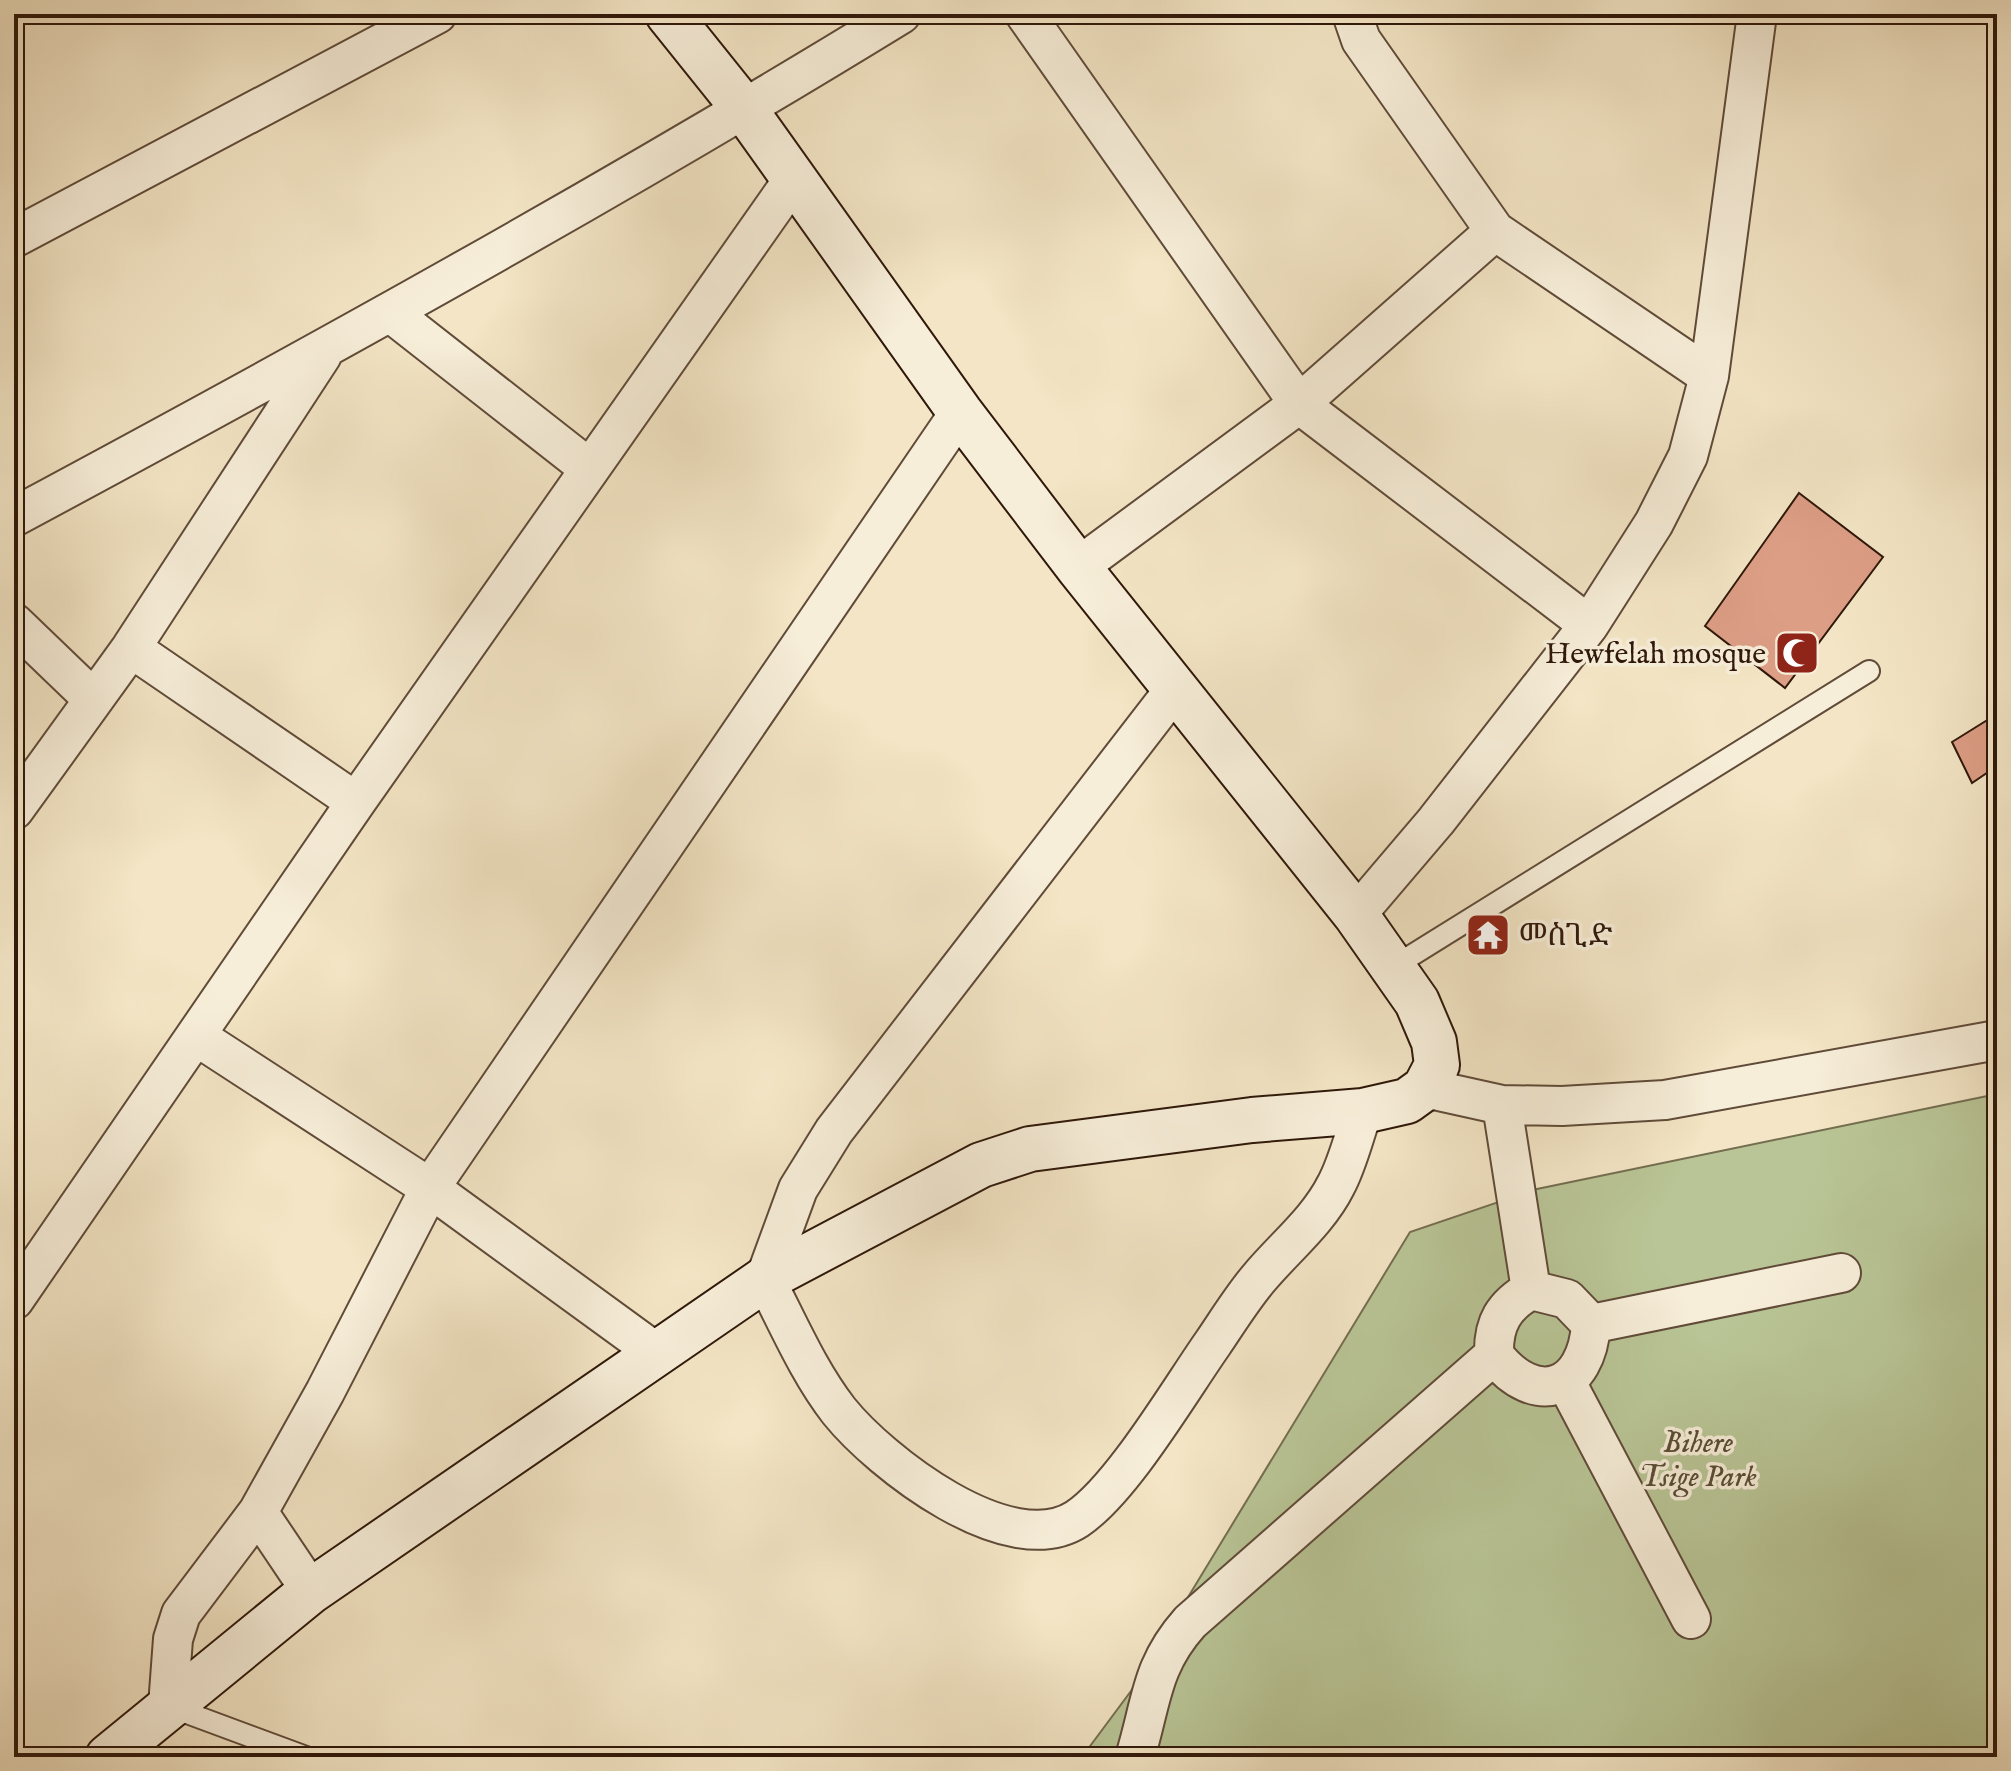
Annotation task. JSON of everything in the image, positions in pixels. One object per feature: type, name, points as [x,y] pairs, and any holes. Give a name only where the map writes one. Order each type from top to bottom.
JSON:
[{"type":"main road","points":[[108,1757],[311,1591],[765,1279],[981,1165],[1030,1149],[1252,1120],[1363,1111],[1407,1101],[1425,1088],[1437,1065],[1434,1042],[1417,1002],[1356,915],[1078,567],[960,412],[745,110],[668,14]]},
{"type":"street","points":[[14,238],[437,14]]},
{"type":"street","points":[[14,517],[324,351],[745,110],[901,14]]},
{"type":"street","points":[[1025,14],[1299,404],[1589,625]]},
{"type":"street","points":[[1352,14],[1361,40],[1495,231],[1709,376]]},
{"type":"street","points":[[1356,915],[1436,821],[1589,625],[1654,523],[1688,456],[1709,376],[1757,14]]},
{"type":"street","points":[[14,1300],[356,802],[793,180]]},
{"type":"street","points":[[1078,567],[1299,404],[1495,231]]},
{"type":"street","points":[[391,313],[590,469]]},
{"type":"street","points":[[14,810],[131,648],[324,351]]},
{"type":"street","points":[[168,1706],[173,1639],[181,1614],[258,1512],[325,1392],[430,1188],[960,412]]},
{"type":"street","points":[[14,623],[92,698]]},
{"type":"street","points":[[131,648],[356,802]]},
{"type":"street","points":[[1175,689],[834,1131],[798,1189],[765,1279],[819,1382],[841,1413],[908,1476],[989,1519],[1023,1530],[1051,1530],[1075,1520],[1097,1501],[1125,1468],[1257,1280],[1318,1211],[1336,1185],[1363,1111]]},
{"type":"street","points":[[196,1036],[430,1188],[658,1354]]},
{"type":"street","points":[[1425,1088],[1502,1105],[1562,1106],[1665,1100],[1997,1040]]},
{"type":"street","points":[[1502,1105],[1531,1290]]},
{"type":"street","points":[[1591,1324],[1841,1273]]},
{"type":"street","points":[[1531,1290],[1567,1299],[1591,1324],[1586,1355],[1566,1382],[1540,1388],[1522,1384],[1494,1355],[1493,1334],[1501,1315],[1512,1301],[1531,1290]]},
{"type":"street","points":[[1144,1752],[1158,1666],[1169,1646],[1190,1622],[1494,1355]]},
{"type":"street","points":[[1566,1382],[1691,1619]]},
{"type":"street","points":[[258,1512],[311,1591]]},
{"type":"lane","points":[[1393,967],[1869,671]]},
{"type":"lane","points":[[168,1706],[306,1757]]},
{"type":"green space","name":"Bihere Tsige Park","points":[[1997,1094],[1997,1757],[1082,1757],[1131,1691],[1410,1232],[1537,1189]]},
{"type":"building","points":[[1799,493],[1883,557],[1785,688],[1705,626]]},
{"type":"building","points":[[1997,714],[1997,766],[1972,783],[1952,742]]},
{"type":"place","name":"Hewfelah mosque","points":[[1797,653]]},
{"type":"place","name":"መስጊድ","points":[[1488,935]]}]
